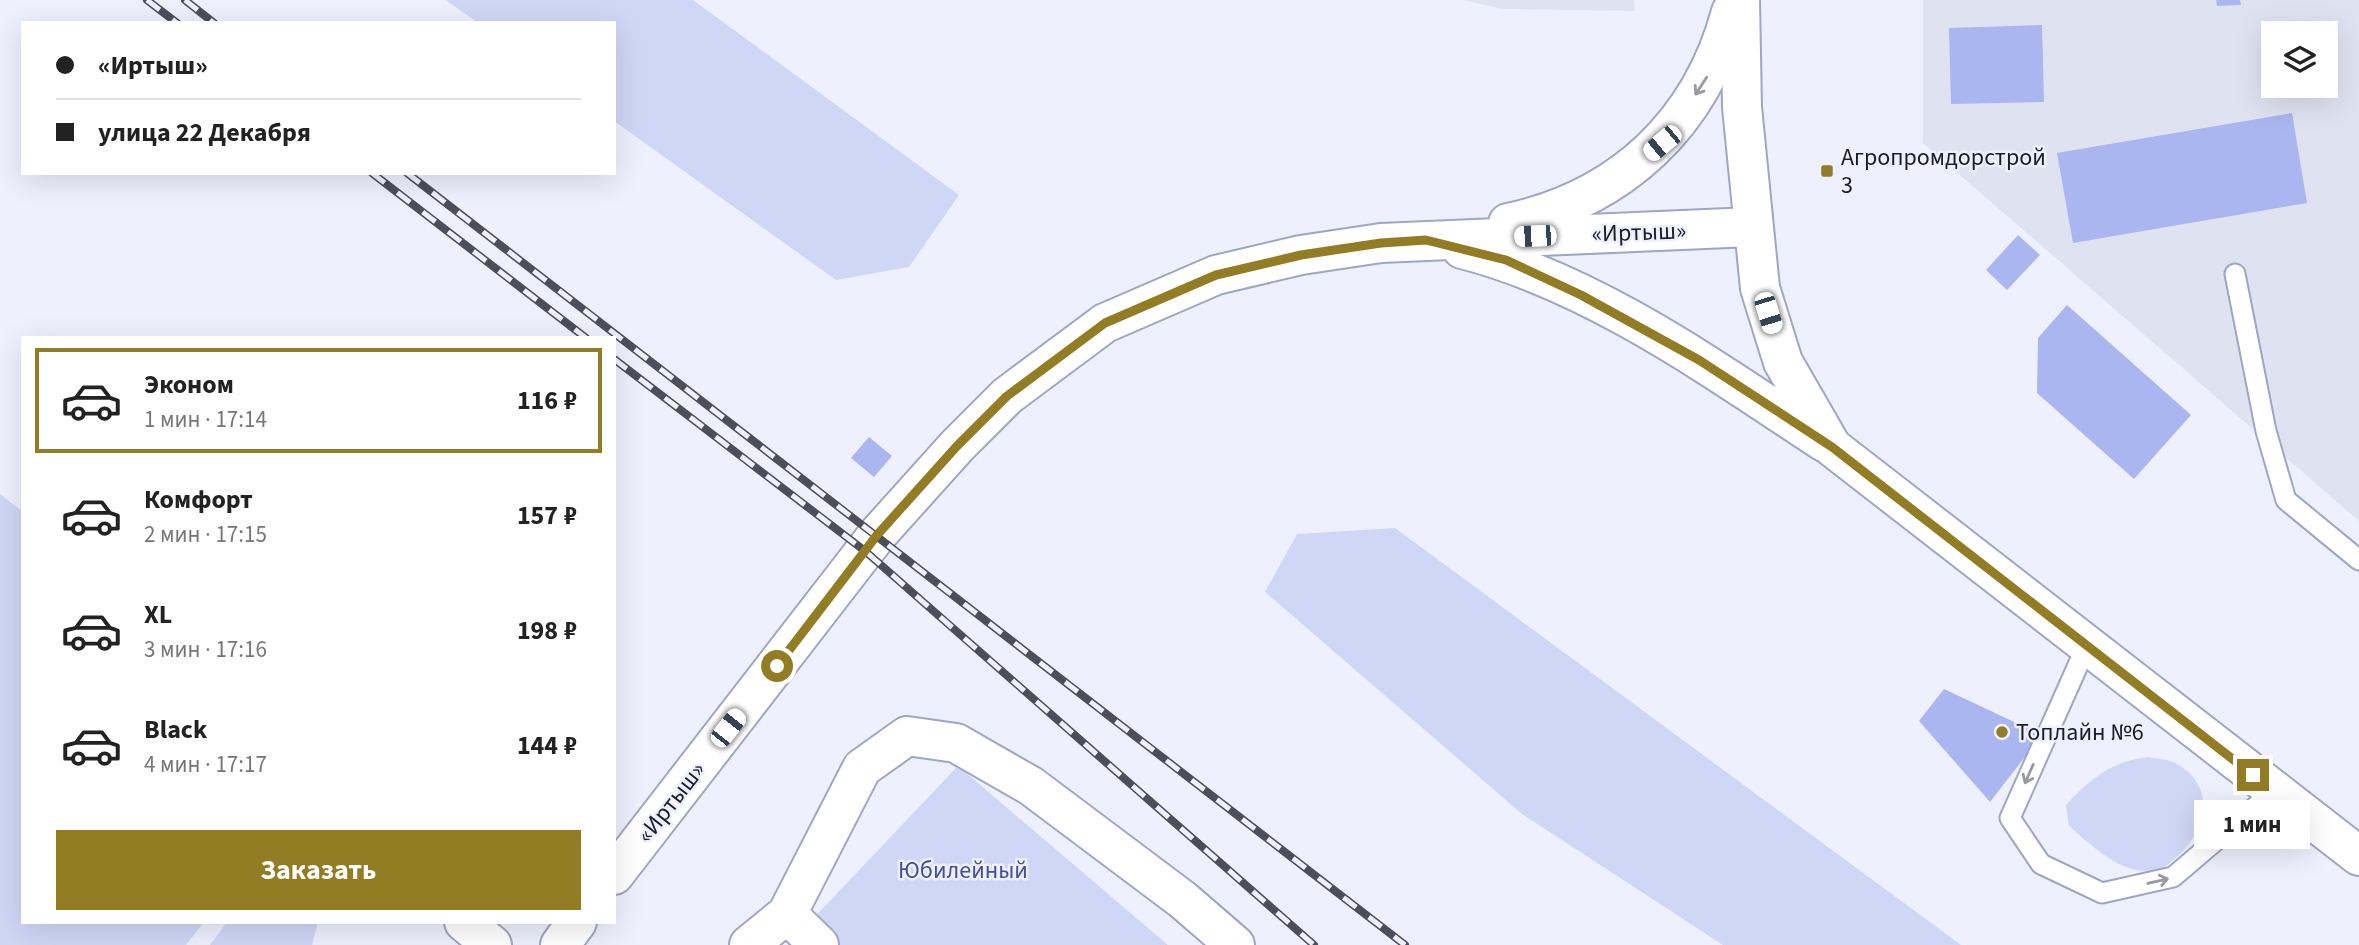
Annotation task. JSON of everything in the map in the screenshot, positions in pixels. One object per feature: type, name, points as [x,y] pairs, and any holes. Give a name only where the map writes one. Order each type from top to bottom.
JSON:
[{"type":"main road","points":[[1426,240],[1543,215],[1614,183],[1662,143],[1706,79],[1725,34],[1734,0]]},
{"type":"main road","points":[[1740,0],[1742,107],[1760,288],[1783,362],[1832,447]]},
{"type":"main road","name":"«Иртыш»","points":[[616,872],[877,535],[957,446],[1007,396],[1105,323],[1216,275],[1301,255],[1381,243],[1752,227]]},
{"type":"main road","points":[[1426,240],[1506,260],[1581,295],[1699,360],[1832,447],[2359,856]]},
{"type":"main road","points":[[749,945],[787,914],[862,768],[907,736],[956,743],[1031,786],[1183,900],[1235,945]]},
{"type":"main road","points":[[787,914],[819,945]]},
{"type":"main road","points":[[466,924],[492,945]]},
{"type":"main road","points":[[560,945],[576,924]]},
{"type":"lane","points":[[2235,274],[2266,431],[2286,500],[2359,560]]},
{"type":"lane","points":[[2087,645],[2010,818],[2041,864],[2102,893],[2173,877],[2274,791]]},
{"type":"shaded area","points":[[1463,0],[1634,0],[1635,11],[1503,9]]},
{"type":"shaded area","points":[[1923,0],[2359,0],[2359,521],[1923,143]]},
{"type":"green space","points":[[446,0],[693,0],[959,195],[909,267],[836,280],[616,122],[616,21],[475,21]]},
{"type":"green space","points":[[0,494],[21,510],[21,924],[202,924],[186,945],[0,945]]},
{"type":"green space","points":[[1395,528],[1961,945],[1723,945],[1522,814],[1265,592],[1297,534]]},
{"type":"green space","points":[[2149,757],[2172,762],[2188,771],[2201,793],[2203,805],[2198,830],[2182,852],[2162,868],[2146,871],[2135,870],[2114,861],[2085,840],[2069,826],[2066,805],[2103,772],[2124,762]]},
{"type":"green space","name":"Юбилейный","points":[[958,766],[1168,945],[788,945]]},
{"type":"green space","points":[[226,924],[317,924],[312,945],[210,945]]},
{"type":"building","points":[[2216,0],[2240,0],[2241,5],[2217,6]]},
{"type":"building","points":[[2042,25],[2044,102],[1951,104],[1949,28]]},
{"type":"building","points":[[2292,113],[2307,203],[2073,243],[2057,153]]},
{"type":"building","points":[[2018,235],[2040,255],[2007,290],[1986,270]]},
{"type":"building","points":[[2067,305],[2191,415],[2134,479],[2037,393],[2038,338]]},
{"type":"building","points":[[869,437],[892,456],[874,477],[851,458]]},
{"type":"building","points":[[1944,689],[2042,735],[1990,802],[1919,721]]},
{"type":"railway","points":[[147,0],[174,21]]},
{"type":"railway","points":[[185,0],[211,21]]},
{"type":"railway","points":[[375,175],[583,336]]},
{"type":"railway","points":[[410,175],[1405,945]]},
{"type":"railway","points":[[616,361],[865,551],[1314,945]]},
{"type":"place","name":"Агропромдорстрой 3","points":[[1827,171]]},
{"type":"place","name":"Топлайн №6","points":[[2002,732]]},
{"type":"route","points":[[777,666],[877,535],[957,446],[1007,396],[1105,323],[1216,275],[1301,255],[1381,243],[1426,240],[1506,260],[1581,295],[1699,360],[1832,447],[2253,775]]}]
